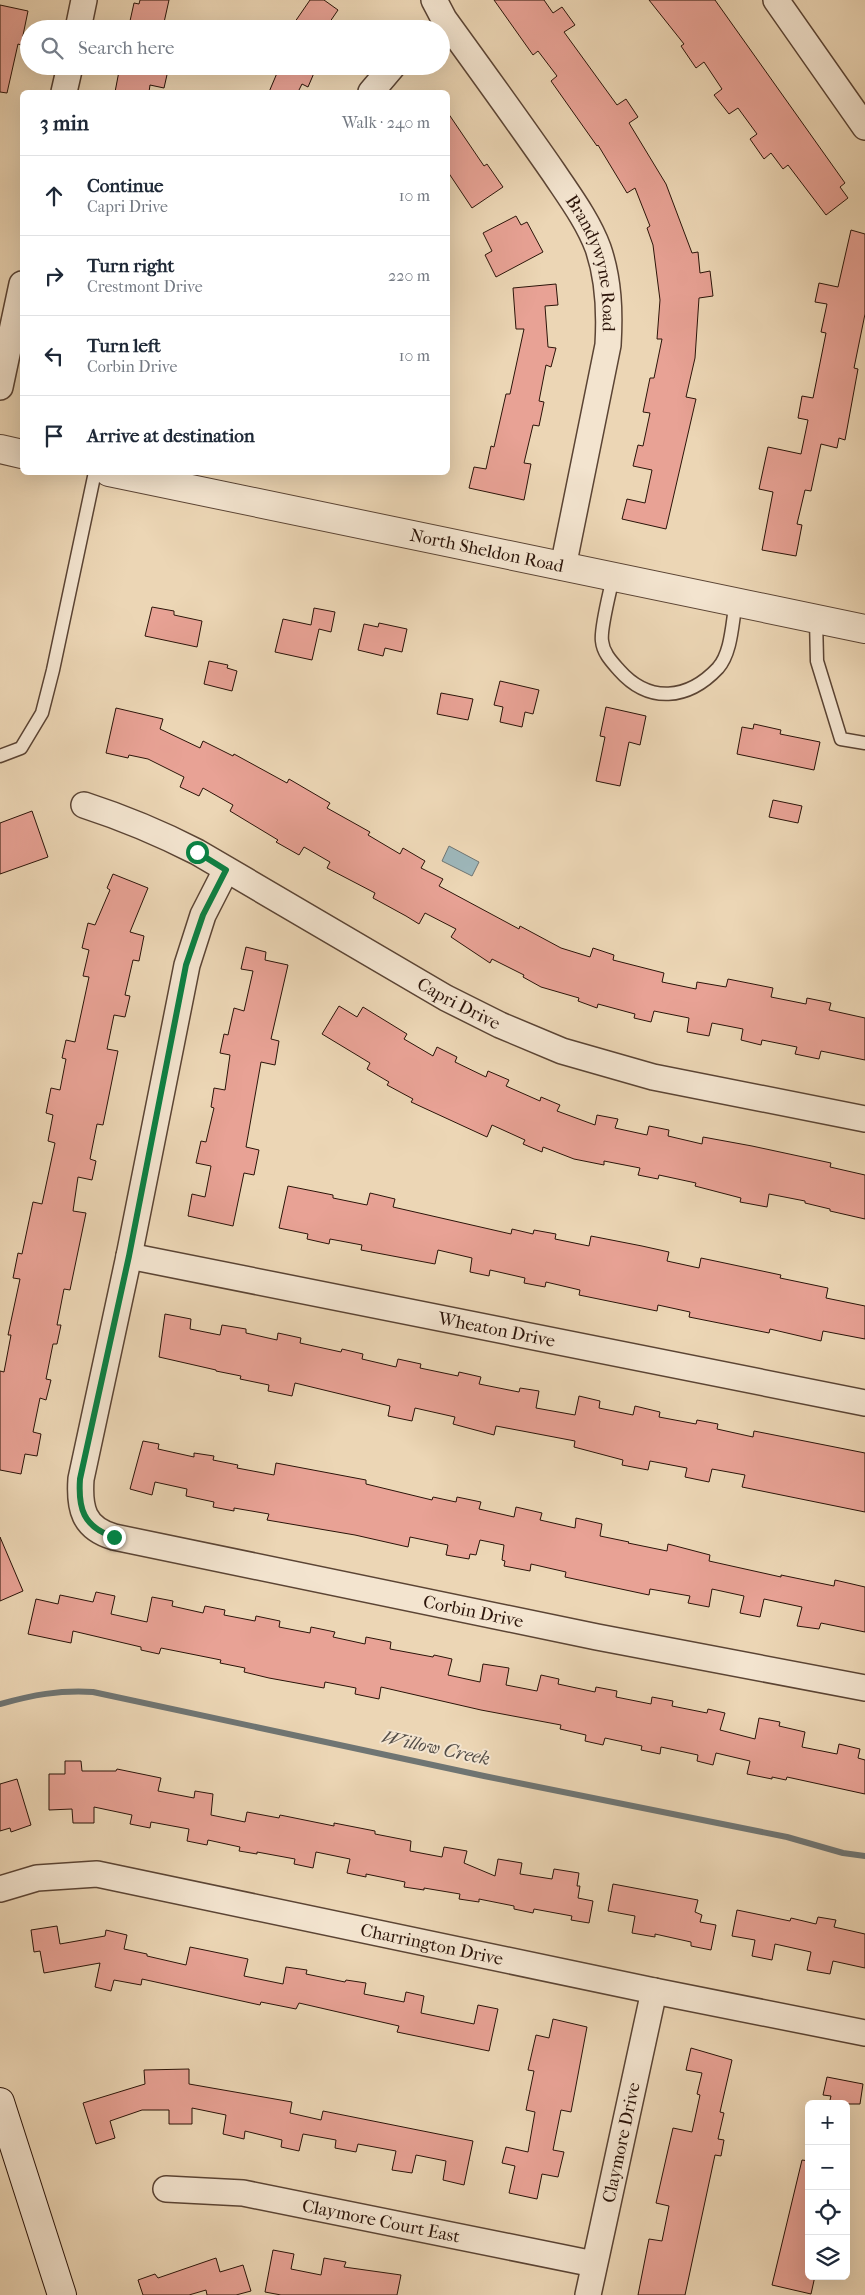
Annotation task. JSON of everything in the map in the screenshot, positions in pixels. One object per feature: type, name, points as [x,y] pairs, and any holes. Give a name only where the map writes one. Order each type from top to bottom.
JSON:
[{"type":"street","points":[[80,20],[84,0]]},
{"type":"street","points":[[776,0],[865,126]]},
{"type":"street","name":"Brandywyne Road","points":[[450,33],[525,131],[586,222],[598,247],[605,274],[610,310],[608,345],[563,567]]},
{"type":"street","points":[[64,90],[68,75]]},
{"type":"street","points":[[373,90],[385,75]]},
{"type":"street","points":[[0,387],[20,293]]},
{"type":"street","points":[[0,449],[20,454]]},
{"type":"street","name":"North Sheldon Road","points":[[122,475],[865,629]]},
{"type":"street","name":"Capri Drive","points":[[84,805],[158,832],[446,998],[500,1025],[562,1051],[653,1077],[865,1119]]},
{"type":"street","points":[[129,1256],[186,965],[203,915],[226,870]]},
{"type":"street","name":"Wheaton Drive","points":[[129,1256],[865,1403]]},
{"type":"street","name":"Corbin Drive","points":[[129,1256],[80,1479],[79,1498],[87,1519],[98,1530],[114,1537],[597,1637],[865,1688]]},
{"type":"street","name":"Charrington Drive","points":[[0,1889],[37,1878],[97,1874],[654,1991],[865,2033]]},
{"type":"street","name":"Claymore Drive","points":[[588,2295],[654,1991]]},
{"type":"street","points":[[0,2102],[62,2295]]},
{"type":"street","name":"Claymore Court East","points":[[166,2189],[243,2193],[594,2264]]},
{"type":"lane","points":[[0,756],[21,748],[42,713],[53,670],[94,475]]},
{"type":"lane","points":[[612,577],[602,641],[608,656],[629,680],[652,693],[680,694],[718,668],[726,655],[736,602]]},
{"type":"lane","points":[[816,619],[817,661],[841,739],[865,743]]},
{"type":"water","points":[[449,846],[479,862],[472,876],[442,861]]},
{"type":"building","points":[[140,0],[169,0],[165,20],[130,20],[134,3],[139,4]]},
{"type":"building","points":[[310,0],[324,0],[338,10],[331,20],[296,20]]},
{"type":"building","points":[[494,0],[544,0],[553,13],[562,7],[575,25],[564,32],[617,105],[626,99],[638,117],[629,123],[666,184],[692,253],[698,252],[700,273],[710,271],[713,296],[699,298],[695,358],[686,397],[696,399],[666,529],[622,519],[627,499],[645,503],[652,470],[633,466],[638,445],[643,446],[650,413],[643,412],[650,378],[654,378],[662,339],[657,339],[660,300],[653,245],[647,228],[650,226],[635,188],[627,193],[598,145],[551,81],[557,76],[538,51],[533,55]]},
{"type":"building","points":[[649,0],[715,0],[845,183],[840,187],[848,198],[826,215],[788,165],[783,169],[771,153],[764,159],[750,139],[757,134],[738,108],[729,114],[714,95],[722,89],[704,62],[696,68],[681,46],[684,44]]},
{"type":"building","points":[[0,5],[28,11],[26,20],[20,20],[20,45],[18,44],[7,93],[0,92]]},
{"type":"building","points":[[118,75],[167,75],[164,88],[150,85],[149,90],[115,90]]},
{"type":"building","points":[[276,75],[313,75],[308,87],[302,84],[299,90],[270,90]]},
{"type":"building","points":[[450,116],[484,166],[487,164],[503,187],[472,208],[450,175]]},
{"type":"building","points":[[516,216],[521,225],[527,222],[543,252],[496,277],[485,255],[492,251],[483,233]]},
{"type":"building","points":[[851,230],[865,234],[865,314],[854,368],[858,369],[845,440],[839,438],[837,448],[821,444],[811,491],[805,490],[797,524],[802,525],[796,556],[762,550],[773,492],[759,489],[768,447],[801,454],[808,420],[798,418],[802,396],[813,398],[826,333],[821,332],[827,304],[815,302],[819,283],[838,287]]},
{"type":"building","points":[[556,284],[558,305],[545,306],[548,347],[556,348],[551,367],[546,365],[539,401],[544,402],[539,426],[533,425],[524,463],[531,464],[524,500],[469,488],[474,467],[486,469],[491,446],[494,447],[506,394],[510,394],[524,329],[516,329],[513,288]]},
{"type":"building","points":[[152,607],[174,611],[174,615],[202,621],[197,647],[145,636]]},
{"type":"building","points":[[314,608],[335,612],[331,632],[319,629],[312,660],[275,652],[283,619],[311,625]]},
{"type":"building","points":[[379,623],[407,629],[402,652],[385,648],[383,656],[358,650],[364,624],[378,627]]},
{"type":"building","points":[[209,661],[228,665],[227,668],[237,671],[232,691],[204,684]]},
{"type":"building","points":[[500,681],[539,690],[533,714],[525,712],[522,727],[500,722],[503,707],[494,705]]},
{"type":"building","points":[[441,693],[473,699],[468,720],[437,714]]},
{"type":"building","points":[[606,707],[646,716],[640,745],[629,742],[620,786],[596,781],[605,737],[600,736]]},
{"type":"building","points":[[116,708],[163,719],[160,729],[200,748],[203,741],[233,756],[234,754],[287,783],[289,779],[330,803],[327,808],[370,832],[368,835],[400,854],[403,848],[425,861],[421,868],[443,879],[439,886],[519,929],[520,926],[561,948],[590,957],[593,948],[614,955],[613,960],[664,973],[662,982],[696,989],[697,982],[726,987],[728,979],[773,988],[771,997],[806,1004],[807,998],[831,1003],[829,1010],[865,1018],[865,1060],[821,1051],[819,1059],[795,1054],[797,1047],[762,1040],[761,1045],[741,1040],[743,1029],[712,1023],[709,1036],[687,1032],[689,1018],[654,1011],[651,1022],[634,1018],[635,1014],[598,1004],[597,1008],[578,1001],[579,998],[541,987],[523,977],[524,975],[492,959],[490,963],[451,937],[456,929],[425,913],[419,924],[373,898],[375,893],[327,868],[330,862],[304,847],[299,855],[276,842],[278,840],[230,811],[233,805],[203,788],[199,796],[180,787],[184,777],[148,759],[129,755],[128,758],[106,753]]},
{"type":"building","points":[[754,724],[781,730],[780,734],[820,742],[814,770],[737,754],[742,727],[753,729]]},
{"type":"building","points":[[773,800],[802,806],[798,823],[769,817]]},
{"type":"building","points":[[32,811],[48,857],[0,874],[0,823]]},
{"type":"building","points":[[113,874],[148,888],[130,932],[144,936],[139,961],[133,960],[125,995],[130,996],[125,1017],[114,1015],[107,1049],[118,1051],[103,1125],[97,1124],[90,1159],[96,1161],[92,1180],[78,1177],[73,1211],[86,1213],[70,1290],[64,1289],[57,1325],[61,1325],[57,1344],[53,1344],[46,1379],[51,1380],[46,1400],[40,1398],[33,1432],[41,1434],[37,1456],[25,1454],[21,1474],[0,1470],[0,1371],[4,1372],[11,1335],[8,1335],[20,1279],[13,1278],[18,1253],[22,1254],[33,1202],[42,1204],[55,1143],[48,1141],[53,1115],[46,1113],[51,1088],[60,1090],[66,1059],[62,1058],[66,1040],[75,1042],[89,977],[83,976],[89,950],[82,948],[88,923],[95,925],[110,890],[107,888]]},
{"type":"building","points":[[246,947],[266,952],[265,960],[288,965],[271,1039],[279,1041],[275,1065],[261,1062],[246,1147],[259,1150],[254,1175],[244,1173],[233,1226],[188,1216],[192,1194],[205,1197],[211,1166],[196,1163],[201,1141],[206,1142],[214,1108],[211,1107],[214,1088],[225,1090],[230,1055],[220,1053],[224,1034],[228,1035],[234,1008],[244,1011],[253,971],[241,969]]},
{"type":"building","points":[[339,1006],[357,1017],[363,1007],[407,1034],[404,1039],[433,1056],[437,1047],[457,1057],[455,1062],[486,1077],[488,1071],[509,1080],[506,1086],[540,1101],[541,1097],[560,1105],[557,1111],[595,1125],[597,1115],[618,1119],[615,1128],[647,1135],[649,1126],[669,1130],[668,1136],[702,1144],[703,1137],[752,1146],[831,1163],[830,1167],[865,1175],[865,1219],[830,1211],[830,1209],[805,1203],[805,1201],[769,1194],[767,1207],[740,1202],[741,1198],[695,1186],[696,1183],[659,1175],[658,1179],[638,1175],[640,1168],[604,1161],[604,1165],[574,1159],[543,1147],[542,1152],[523,1144],[525,1140],[492,1125],[487,1137],[411,1102],[413,1099],[387,1085],[389,1082],[367,1069],[370,1063],[322,1034]]},
{"type":"building","points":[[288,1186],[333,1195],[333,1198],[367,1205],[370,1193],[395,1199],[393,1207],[511,1234],[512,1229],[533,1234],[534,1230],[556,1234],[555,1239],[589,1246],[591,1236],[642,1246],[669,1252],[667,1261],[699,1268],[701,1258],[781,1275],[780,1278],[828,1288],[826,1298],[865,1306],[865,1339],[823,1331],[821,1341],[770,1329],[769,1333],[689,1317],[690,1312],[658,1305],[657,1311],[579,1295],[580,1290],[546,1282],[545,1287],[524,1283],[525,1278],[490,1270],[489,1276],[470,1272],[472,1258],[438,1250],[435,1264],[361,1250],[362,1245],[330,1239],[329,1244],[307,1239],[308,1234],[279,1228]]},
{"type":"building","points":[[165,1314],[191,1319],[190,1329],[220,1335],[222,1325],[246,1329],[246,1333],[277,1340],[278,1333],[301,1338],[300,1343],[341,1352],[342,1349],[363,1354],[362,1359],[396,1367],[398,1359],[421,1364],[420,1368],[458,1376],[459,1372],[481,1377],[479,1384],[519,1392],[520,1388],[539,1391],[536,1408],[575,1415],[579,1396],[600,1401],[599,1408],[633,1415],[635,1406],[660,1412],[659,1417],[696,1424],[697,1420],[718,1424],[717,1429],[753,1437],[754,1431],[865,1453],[865,1512],[742,1487],[745,1475],[712,1469],[709,1482],[685,1477],[687,1468],[650,1461],[648,1470],[622,1465],[623,1460],[574,1447],[575,1441],[496,1426],[494,1435],[453,1424],[455,1417],[415,1408],[412,1421],[388,1416],[390,1406],[295,1383],[292,1396],[268,1391],[269,1385],[240,1379],[241,1376],[159,1357]]},
{"type":"building","points":[[143,1441],[159,1444],[158,1449],[194,1457],[194,1453],[214,1456],[213,1460],[238,1465],[237,1468],[274,1475],[276,1463],[366,1480],[366,1484],[432,1500],[433,1497],[456,1502],[457,1497],[481,1502],[479,1509],[514,1517],[516,1507],[542,1513],[540,1520],[575,1528],[576,1518],[602,1524],[600,1536],[628,1543],[667,1551],[668,1544],[710,1555],[709,1561],[781,1577],[781,1575],[834,1586],[835,1580],[865,1587],[865,1632],[821,1623],[819,1629],[797,1626],[802,1607],[764,1599],[760,1617],[740,1613],[744,1596],[712,1589],[709,1607],[688,1603],[690,1596],[650,1589],[649,1595],[565,1577],[566,1572],[531,1564],[530,1571],[504,1566],[505,1561],[502,1560],[504,1545],[480,1540],[476,1555],[470,1554],[469,1559],[446,1555],[448,1545],[410,1537],[408,1547],[355,1535],[267,1520],[269,1514],[234,1508],[234,1511],[213,1507],[214,1502],[186,1496],[187,1489],[155,1482],[152,1495],[130,1489]]},
{"type":"building","points":[[0,1537],[23,1591],[0,1601]]},
{"type":"building","points":[[96,1592],[115,1596],[111,1614],[147,1622],[152,1597],[173,1601],[172,1606],[203,1613],[205,1606],[225,1610],[224,1615],[255,1621],[256,1616],[280,1621],[279,1627],[310,1633],[311,1627],[335,1632],[333,1637],[365,1644],[366,1637],[391,1642],[390,1649],[452,1659],[448,1675],[480,1682],[483,1664],[509,1668],[506,1685],[537,1691],[541,1675],[559,1679],[558,1684],[595,1692],[596,1687],[617,1691],[616,1697],[651,1704],[652,1697],[673,1701],[672,1706],[707,1713],[708,1709],[725,1713],[720,1730],[755,1739],[759,1718],[780,1722],[779,1726],[805,1732],[802,1747],[837,1754],[839,1744],[860,1749],[858,1758],[865,1760],[865,1794],[787,1777],[786,1780],[772,1777],[772,1779],[747,1774],[750,1761],[716,1753],[713,1765],[697,1761],[698,1755],[661,1747],[660,1754],[641,1750],[642,1746],[605,1738],[603,1745],[585,1741],[586,1735],[560,1729],[561,1725],[481,1710],[381,1687],[379,1699],[355,1694],[356,1688],[325,1682],[324,1688],[269,1678],[244,1672],[245,1668],[220,1663],[221,1660],[161,1648],[159,1654],[141,1650],[141,1647],[73,1631],[71,1643],[28,1634],[36,1599],[58,1604],[60,1595],[93,1602]]},
{"type":"building","points":[[65,1761],[81,1761],[82,1771],[116,1771],[117,1769],[161,1778],[158,1791],[194,1798],[195,1791],[213,1794],[211,1815],[245,1822],[247,1812],[279,1818],[280,1815],[334,1826],[334,1823],[375,1831],[375,1834],[411,1841],[410,1851],[442,1857],[444,1847],[467,1851],[464,1863],[495,1876],[498,1859],[522,1863],[520,1874],[552,1879],[554,1869],[579,1873],[577,1886],[580,1886],[578,1898],[593,1901],[589,1923],[571,1920],[572,1916],[534,1909],[533,1913],[514,1909],[514,1906],[479,1899],[479,1902],[459,1899],[460,1894],[404,1887],[405,1882],[366,1874],[366,1877],[347,1873],[350,1859],[316,1852],[313,1868],[294,1864],[295,1859],[257,1852],[257,1854],[239,1851],[240,1847],[208,1840],[207,1845],[187,1841],[189,1829],[151,1822],[150,1828],[130,1824],[132,1815],[94,1807],[94,1823],[73,1823],[72,1809],[49,1810],[49,1774],[65,1774]]},
{"type":"building","points":[[17,1779],[31,1825],[11,1832],[10,1828],[0,1831],[0,1784]]},
{"type":"building","points":[[613,1884],[698,1900],[695,1912],[702,1915],[700,1922],[716,1925],[711,1950],[691,1946],[691,1942],[655,1934],[655,1937],[632,1933],[635,1916],[608,1911]]},
{"type":"building","points":[[737,1910],[790,1921],[791,1918],[816,1924],[818,1917],[836,1920],[834,1927],[865,1934],[865,1968],[833,1961],[830,1974],[807,1970],[811,1952],[775,1944],[772,1960],[752,1956],[755,1940],[732,1936]]},
{"type":"building","points":[[57,1926],[60,1944],[105,1936],[106,1930],[127,1935],[124,1949],[147,1954],[147,1956],[186,1965],[190,1947],[248,1959],[244,1976],[283,1984],[286,1967],[307,1970],[306,1974],[345,1982],[346,1980],[366,1983],[364,1994],[404,2002],[406,1992],[424,1996],[421,2013],[474,2024],[478,2005],[498,2009],[489,2051],[397,2032],[399,2026],[299,2003],[296,2009],[261,2002],[260,2005],[142,1979],[141,1985],[114,1980],[111,1991],[95,1987],[100,1963],[44,1973],[40,1951],[34,1952],[31,1930]]},
{"type":"building","points":[[553,2019],[587,2027],[571,2112],[561,2110],[553,2150],[564,2152],[558,2177],[542,2174],[537,2199],[509,2193],[515,2166],[502,2163],[506,2147],[528,2152],[535,2112],[526,2110],[534,2071],[528,2070],[536,2035],[549,2038]]},
{"type":"building","points":[[691,2048],[732,2060],[720,2112],[724,2113],[718,2139],[724,2140],[721,2156],[715,2155],[685,2295],[638,2295],[649,2239],[662,2241],[669,2206],[656,2203],[673,2128],[692,2132],[700,2095],[697,2094],[702,2073],[686,2070]]},
{"type":"building","points":[[189,2069],[189,2084],[292,2102],[290,2113],[321,2120],[323,2111],[473,2141],[464,2185],[443,2180],[446,2161],[416,2155],[412,2173],[392,2170],[396,2151],[358,2144],[356,2152],[335,2148],[336,2140],[303,2134],[299,2151],[281,2147],[282,2140],[245,2131],[244,2139],[223,2134],[226,2115],[192,2108],[192,2124],[169,2124],[169,2110],[142,2110],[110,2121],[115,2138],[96,2144],[83,2103],[145,2084],[144,2070]]},
{"type":"building","points":[[827,2077],[863,2084],[860,2104],[850,2104],[850,2100],[830,2100],[831,2096],[823,2095]]},
{"type":"building","points":[[802,2160],[805,2160],[805,2280],[814,2280],[811,2294],[772,2285]]},
{"type":"building","points":[[273,2250],[294,2254],[291,2269],[321,2275],[324,2258],[346,2262],[344,2267],[401,2275],[397,2295],[281,2295],[265,2292]]},
{"type":"building","points":[[216,2258],[220,2272],[243,2265],[251,2291],[236,2295],[207,2295],[206,2290],[189,2295],[143,2295],[138,2280],[155,2274],[158,2278]]},
{"type":"waterway","name":"Willow Creek","points":[[0,1704],[46,1694],[93,1692],[484,1776],[787,1837],[843,1853],[865,1856]]},
{"type":"route","points":[[114,1537],[104,1534],[87,1519],[79,1498],[80,1479],[129,1256],[186,965],[203,915],[226,870],[197,852]]}]
